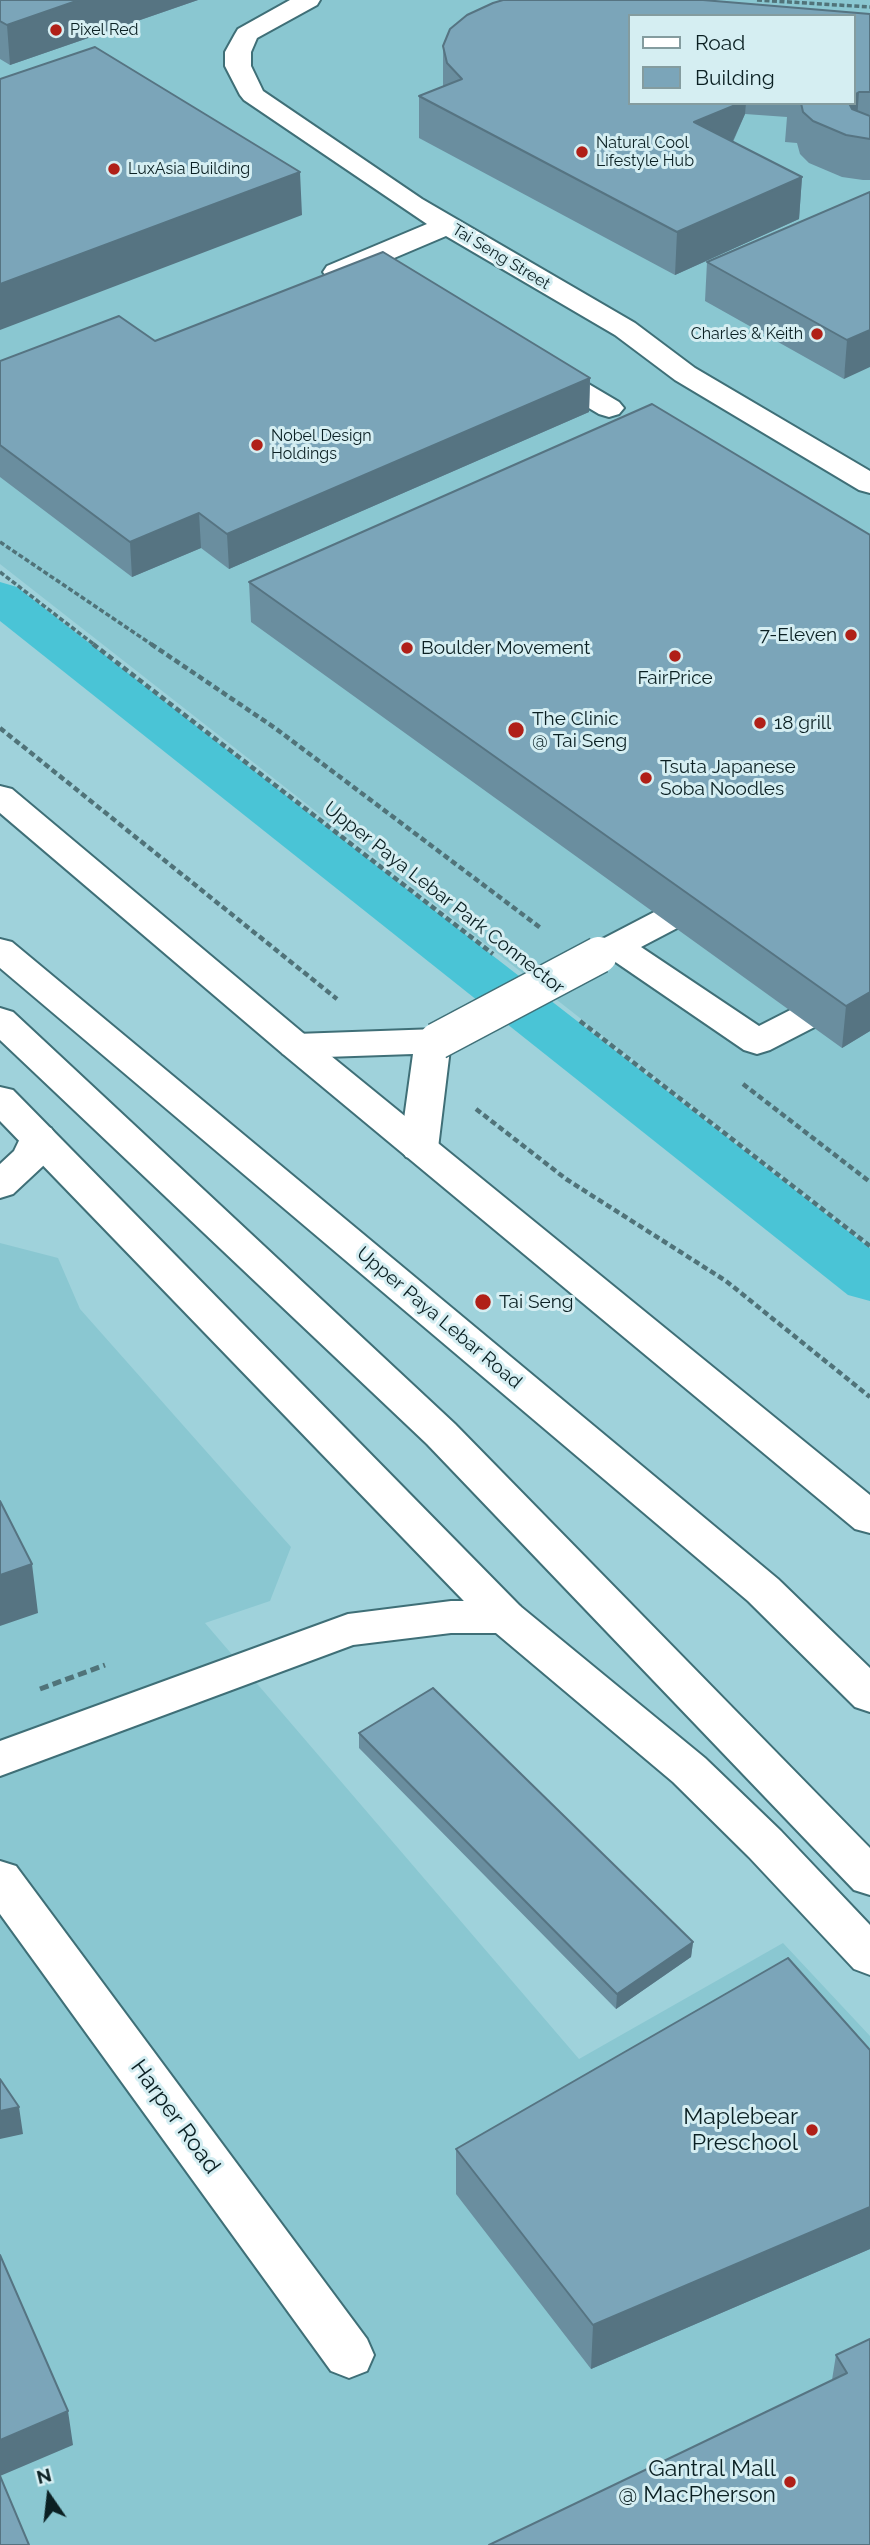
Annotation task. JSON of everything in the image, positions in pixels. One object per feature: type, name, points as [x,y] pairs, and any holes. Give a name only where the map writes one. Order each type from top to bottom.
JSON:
[{"type":"main road","name":"Tai Seng Street","points":[[308,0],[247,34],[238,52],[238,66],[253,95],[413,205],[625,329],[685,374],[870,484]]},
{"type":"main road","points":[[312,282],[372,268],[448,225]]},
{"type":"main road","points":[[514,352],[609,408]]},
{"type":"main road","points":[[0,796],[296,1046],[870,1518]]},
{"type":"main road","points":[[296,1046],[435,1042],[672,917],[694,912],[715,917],[741,932]]},
{"type":"main road","name":"Upper Paya Lebar Road","points":[[0,950],[763,1590],[870,1695]]},
{"type":"main road","points":[[607,950],[757,1042],[823,1008],[830,997],[822,985],[798,969]]},
{"type":"main road","points":[[0,1020],[450,1442],[870,1877]]},
{"type":"main road","points":[[419,1148],[435,1042]]},
{"type":"main road","points":[[0,1099],[505,1618],[688,1770],[765,1844],[870,1956]]},
{"type":"main road","points":[[0,1185],[30,1157],[38,1137]]},
{"type":"main road","points":[[0,1759],[348,1630],[451,1618],[505,1618]]},
{"type":"main road","name":"Harper Road","points":[[0,1879],[349,2356]]},
{"type":"path","points":[[757,0],[870,6]]},
{"type":"path","points":[[0,542],[275,728],[551,936]]},
{"type":"path","name":"Upper Paya Lebar Park Connector","points":[[0,572],[496,956]]},
{"type":"path","name":"Upper Paya Lebar Park Connector","points":[[573,1015],[870,1245]]},
{"type":"path","points":[[742,1083],[870,1182]]},
{"type":"path","points":[[26,1694],[105,1665]]},
{"type":"shaded area","points":[[0,0],[870,0],[870,1245],[0,564]]},
{"type":"shaded area","points":[[0,1243],[58,1258],[80,1309],[291,1547],[270,1601],[205,1623],[579,2059],[783,1943],[870,2036],[870,2545],[0,2545]]},
{"type":"building","points":[[0,0],[79,0],[7,25],[0,21]]},
{"type":"building","name":"Natural Cool Lifestyle Hub","points":[[503,0],[703,0],[870,14],[870,92],[856,94],[856,14],[628,14],[628,105],[733,105],[694,122],[802,177],[677,232],[419,96],[462,79],[447,63],[443,46],[450,29],[467,15]]},
{"type":"building","name":"LuxAsia Building","points":[[95,47],[300,172],[0,284],[0,79]]},
{"type":"building","points":[[801,105],[850,105],[852,109],[870,116],[870,139],[846,135],[813,121],[803,112]]},
{"type":"building","points":[[870,192],[870,330],[847,340],[707,262]]},
{"type":"building","name":"Nobel Design Holdings","points":[[383,252],[590,378],[227,534],[199,513],[130,542],[0,445],[0,361],[119,316],[155,341]]},
{"type":"building","points":[[652,404],[870,535],[870,992],[846,1006],[249,582]]},
{"type":"building","points":[[0,1501],[32,1564],[0,1575]]},
{"type":"building","points":[[433,1688],[693,1942],[617,1994],[359,1733]]},
{"type":"building","points":[[788,1958],[870,2050],[870,2207],[593,2325],[456,2149]]},
{"type":"building","points":[[0,2079],[19,2107],[0,2111]]},
{"type":"building","points":[[0,2255],[68,2411],[0,2440]]},
{"type":"building","name":"Gantral Mall @ MacPherson","points":[[870,2339],[870,2545],[489,2545],[847,2373],[836,2355]]},
{"type":"building","points":[[0,2476],[29,2545],[0,2545]]},
{"type":"waterway","points":[[0,597],[870,1280]]},
{"type":"place","name":"Pixel Red","points":[[56,30]]},
{"type":"place","name":"Natural Cool Lifestyle Hub","points":[[582,152]]},
{"type":"place","name":"LuxAsia Building","points":[[114,169]]},
{"type":"place","name":"Charles & Keith","points":[[817,334]]},
{"type":"place","name":"Nobel Design Holdings","points":[[257,445]]},
{"type":"place","name":"7-Eleven","points":[[851,635]]},
{"type":"place","name":"Boulder Movement","points":[[407,648]]},
{"type":"place","name":"FairPrice","points":[[675,656]]},
{"type":"place","name":"18 grill","points":[[760,723]]},
{"type":"place","name":"The Clinic @ Tai Seng","points":[[516,730]]},
{"type":"place","name":"Tsuta Japanese Soba Noodles","points":[[646,778]]},
{"type":"place","name":"Tai Seng","points":[[483,1302]]},
{"type":"place","name":"Maplebear Preschool","points":[[812,2130]]},
{"type":"place","name":"Gantral Mall @ MacPherson","points":[[790,2482]]}]
